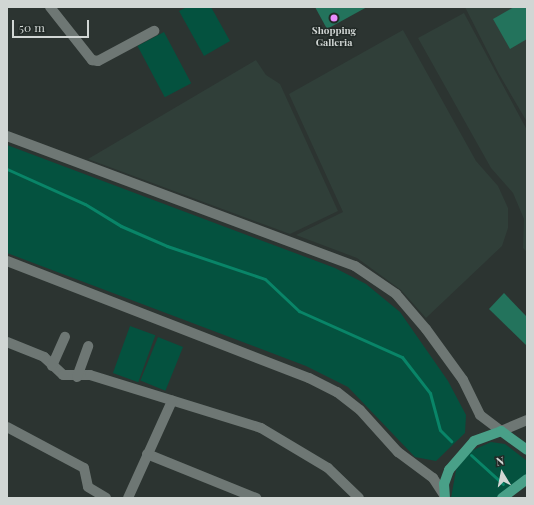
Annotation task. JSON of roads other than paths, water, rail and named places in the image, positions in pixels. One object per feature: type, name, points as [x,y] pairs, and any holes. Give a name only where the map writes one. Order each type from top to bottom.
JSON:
[{"type":"main road","points":[[445,496],[449,470],[462,451],[487,434],[500,431],[527,450]]},
{"type":"main road","points":[[502,498],[527,479]]},
{"type":"street","points":[[50,7],[92,60],[98,61],[154,31]]},
{"type":"street","points":[[7,136],[355,266],[396,294],[448,357],[480,415],[500,431],[527,420]]},
{"type":"street","points":[[7,261],[309,378],[337,392],[360,410],[398,452],[433,478],[445,496]]},
{"type":"street","points":[[52,366],[65,337]]},
{"type":"street","points":[[7,342],[44,356],[52,366],[63,375],[76,377],[90,375],[261,428],[328,468],[359,498]]},
{"type":"street","points":[[76,377],[88,346]]},
{"type":"street","points":[[128,498],[172,401]]},
{"type":"street","points":[[7,426],[84,468],[88,487],[106,498]]},
{"type":"street","points":[[148,454],[256,498]]},
{"type":"waterway","points":[[7,169],[85,204],[121,226],[167,246],[265,279],[299,311],[402,357],[430,393],[440,430],[451,441]]},
{"type":"waterway","points":[[471,455],[503,484]]},
{"type":"place","name":"Shopping Galleria","points":[[334,18]]}]
